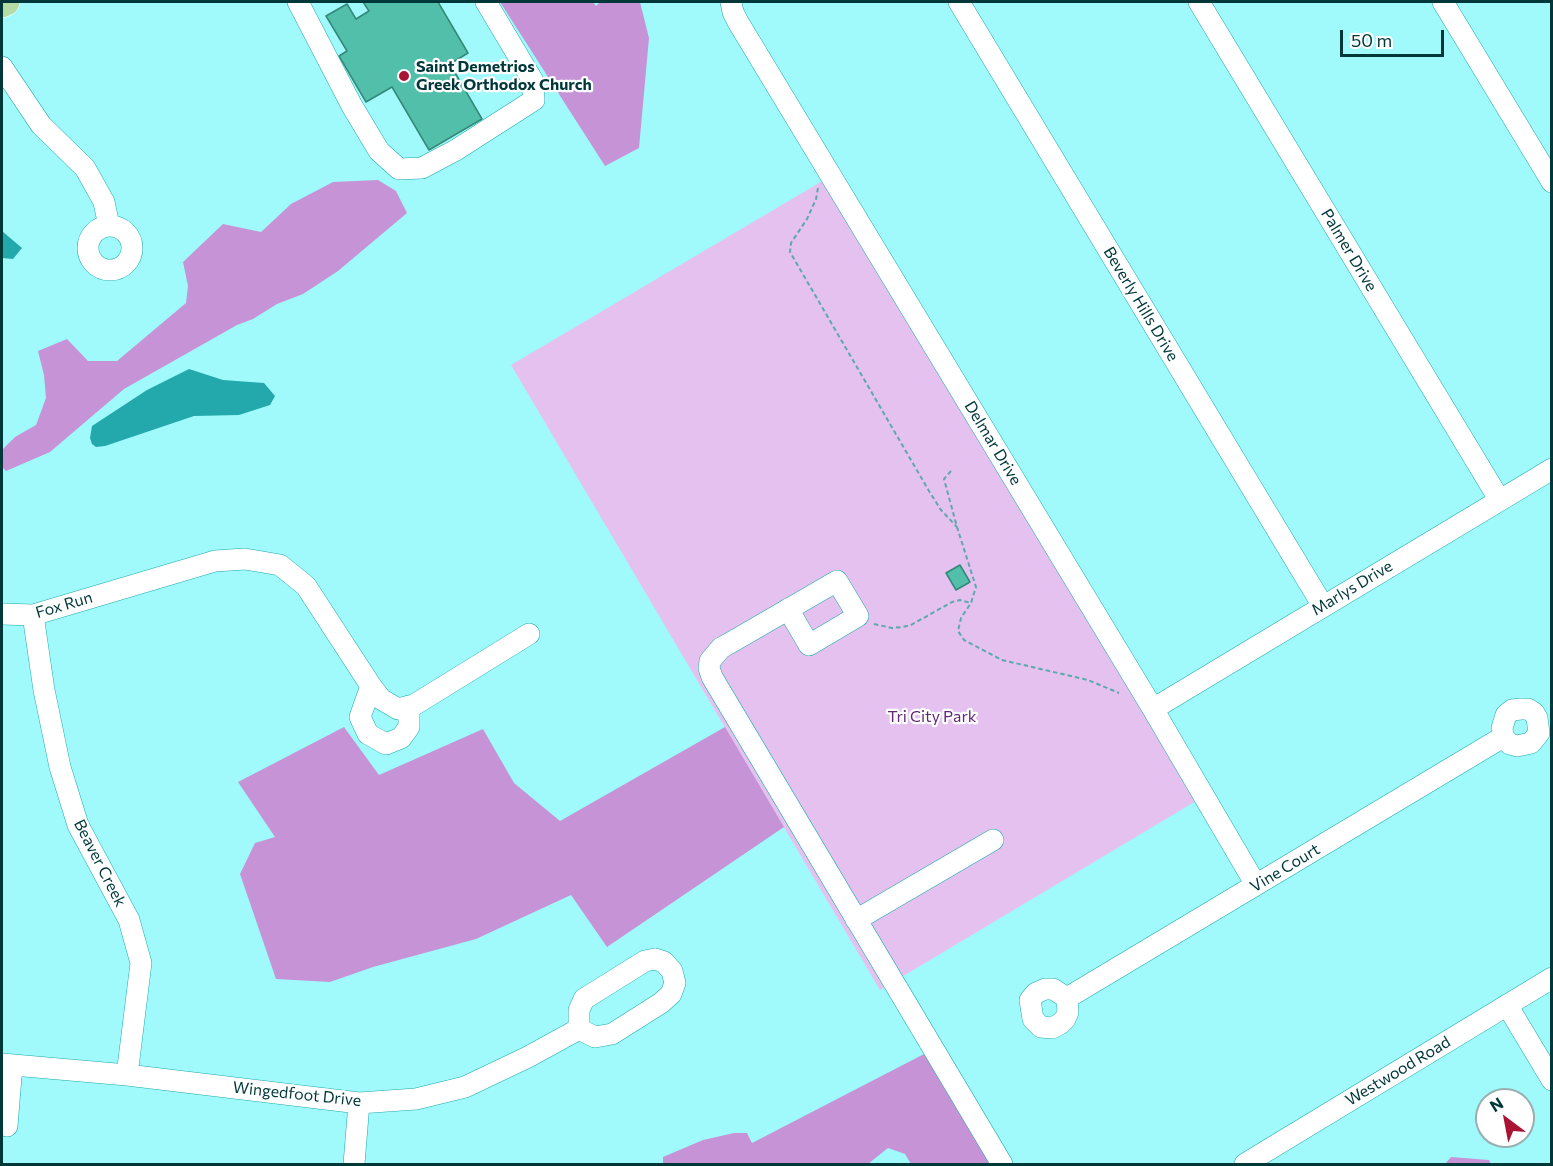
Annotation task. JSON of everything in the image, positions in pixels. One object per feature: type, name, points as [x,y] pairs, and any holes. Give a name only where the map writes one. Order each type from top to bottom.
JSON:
[{"type":"main road","points":[[2,4],[6,2]]},
{"type":"street","points":[[305,5],[352,106],[379,151],[399,169],[423,168],[456,150],[534,100],[533,81],[486,2]]},
{"type":"street","name":"Delmar Drive","points":[[731,2],[738,22],[1153,709],[1256,885]]},
{"type":"street","name":"Beverly Hills Drive","points":[[959,2],[1323,606]]},
{"type":"street","name":"Palmer Drive","points":[[1199,2],[1499,499]]},
{"type":"street","points":[[1443,2],[1551,182]]},
{"type":"street","points":[[2,66],[41,125],[85,168],[104,202],[109,226]]},
{"type":"street","name":"Marlys Drive","points":[[1153,709],[1551,469]]},
{"type":"street","name":"Fox Run","points":[[2,615],[33,615],[215,561],[245,560],[280,565],[306,586],[381,699],[398,709],[409,706]]},
{"type":"street","points":[[788,609],[809,645],[858,616],[837,581],[788,609],[721,648],[714,655],[709,668],[712,677],[1002,1164]]},
{"type":"street","name":"Beaver Creek","points":[[33,615],[44,690],[60,767],[78,825],[129,920],[141,963],[127,1075]]},
{"type":"street","points":[[371,686],[360,717],[368,734],[386,744],[401,738],[409,727],[409,706],[529,634]]},
{"type":"street","name":"Vine Court","points":[[1067,998],[1503,737]]},
{"type":"street","points":[[856,920],[993,840]]},
{"type":"street","points":[[655,959],[664,962],[672,971],[675,982],[671,994],[612,1034],[595,1037],[579,1029],[579,1010],[584,999],[594,992],[645,961],[655,959]]},
{"type":"street","name":"Westwood Road","points":[[1245,1164],[1551,978]]},
{"type":"street","points":[[1507,1005],[1551,1080]]},
{"type":"street","name":"Wingedfoot Drive","points":[[7,1064],[127,1075],[359,1103],[416,1099],[465,1087],[528,1057],[579,1029]]},
{"type":"street","points":[[7,1064],[5,1100],[7,1126]]},
{"type":"street","points":[[354,1164],[359,1103]]},
{"type":"path","points":[[819,185],[816,199],[807,219],[791,243],[790,252],[929,491],[946,516],[957,527]]},
{"type":"path","points":[[951,471],[944,479],[976,587],[971,603],[961,618],[958,631],[964,640],[1002,660],[1088,680],[1119,693]]},
{"type":"path","points":[[858,616],[878,626],[902,627],[911,625],[952,602],[960,600],[971,603]]},
{"type":"green space","name":"Tri City Park","points":[[824,180],[1196,801],[880,990],[511,365]]},
{"type":"shaded area","points":[[500,2],[593,2],[596,6],[600,2],[640,2],[649,38],[639,148],[605,166]]},
{"type":"shaded area","points":[[378,180],[396,191],[407,213],[338,271],[303,294],[277,304],[253,319],[237,325],[124,389],[50,452],[6,471],[2,467],[2,450],[15,437],[36,425],[46,398],[44,375],[38,351],[67,339],[88,361],[117,361],[186,303],[188,286],[183,262],[223,224],[261,232],[291,204],[333,182]]},
{"type":"shaded area","points":[[344,727],[379,775],[483,729],[514,783],[560,821],[725,727],[784,827],[607,947],[571,895],[476,939],[373,967],[330,982],[276,979],[240,874],[255,843],[275,837],[238,782]]},
{"type":"shaded area","points":[[926,1053],[991,1164],[911,1164],[905,1154],[888,1148],[868,1164],[663,1164],[663,1157],[703,1140],[734,1133],[747,1133],[752,1143]]},
{"type":"shaded area","points":[[1451,1157],[1489,1160],[1491,1164],[1445,1164]]},
{"type":"water","points":[[2,231],[22,248],[13,259],[2,258]]},
{"type":"water","points":[[189,369],[223,380],[264,383],[275,396],[270,405],[239,415],[194,416],[105,446],[96,447],[92,444],[90,438],[92,426],[147,390]]},
{"type":"building","name":"Saint Demetrios Greek Orthodox Church","points":[[363,2],[438,2],[468,53],[450,64],[482,119],[429,150],[392,87],[366,102],[339,56],[347,51],[326,16],[347,4],[356,19],[369,11]]},
{"type":"building","points":[[960,565],[970,582],[956,590],[946,573]]},
{"type":"place","name":"Saint Demetrios Greek Orthodox Church","points":[[404,76]]}]
